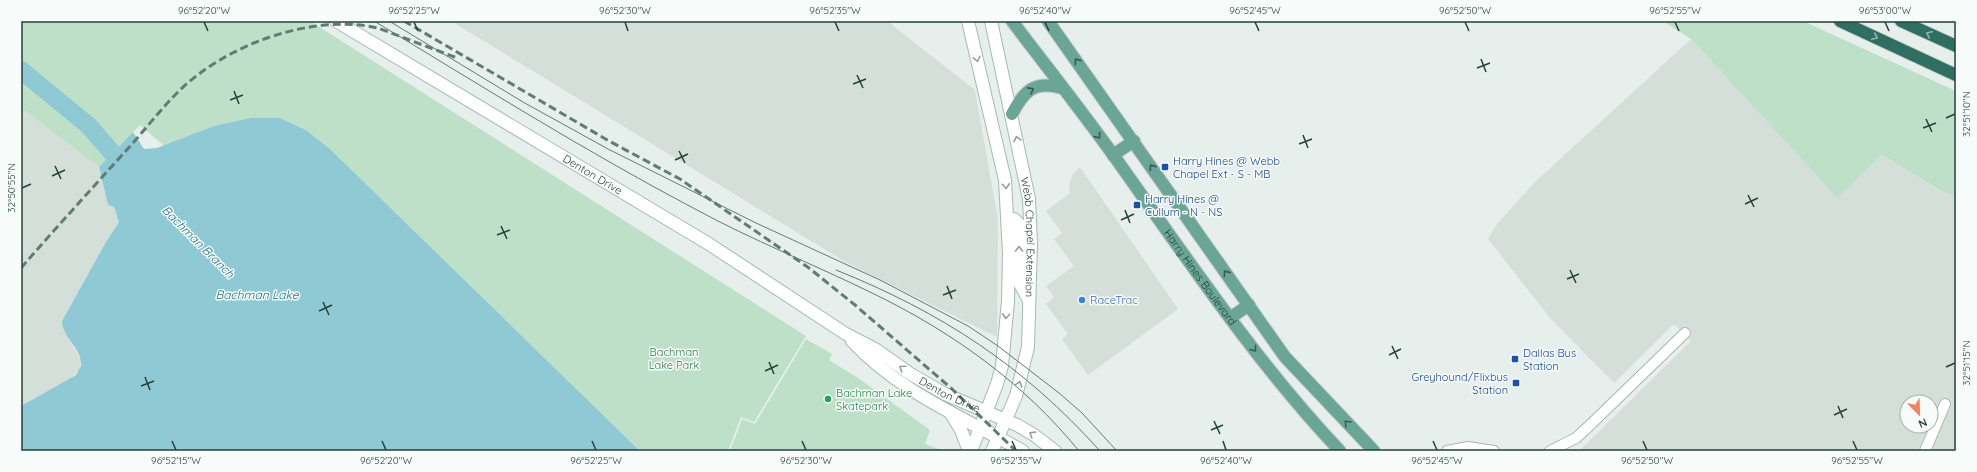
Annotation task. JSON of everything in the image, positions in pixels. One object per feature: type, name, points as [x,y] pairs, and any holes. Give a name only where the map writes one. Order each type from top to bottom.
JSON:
[{"type":"highway","points":[[1840,21],[1956,75]]},
{"type":"highway","points":[[1901,21],[1956,46]]},
{"type":"main road","name":"Denton Drive","points":[[336,21],[709,244],[846,334],[875,349],[945,394],[1006,420],[1034,435],[1055,451]]},
{"type":"main road","name":"Webb Chapel Extension","points":[[968,21],[1005,180],[1009,266],[1004,344],[999,378],[987,412],[970,451]]},
{"type":"main road","name":"Webb Chapel Extension","points":[[991,21],[1029,199],[1031,243],[1028,300],[1028,347],[1016,396],[992,451]]},
{"type":"main road","name":"Harry Hines Boulevard","points":[[1012,21],[1113,156],[1230,318],[1276,378],[1340,451]]},
{"type":"main road","name":"Harry Hines Boulevard","points":[[1048,21],[1289,362],[1374,451]]},
{"type":"main road","points":[[1012,114],[1019,101],[1028,90],[1042,85],[1051,84],[1062,88]]},
{"type":"main road","points":[[1113,156],[1134,141]]},
{"type":"main road","points":[[1007,219],[1014,219],[1019,224],[1020,284],[1028,300]]},
{"type":"main road","points":[[1230,318],[1248,305]]},
{"type":"main road","name":"Denton Drive","points":[[846,334],[868,358],[917,394],[1023,451]]},
{"type":"main road","points":[[950,412],[961,430],[970,451]]},
{"type":"street","points":[[1550,451],[1576,438],[1685,333]]},
{"type":"street","points":[[1925,451],[1945,404]]},
{"type":"street","points":[[1447,451],[1468,447],[1494,451]]},
{"type":"shaded area","points":[[451,21],[887,21],[975,90],[998,220],[997,337],[847,263]]},
{"type":"shaded area","points":[[1691,39],[1837,198],[1882,155],[1940,191],[1956,197],[1956,451],[1579,451],[1691,341],[1674,324],[1614,383],[1550,318],[1488,239],[1497,224],[1535,182]]},
{"type":"shaded area","points":[[21,108],[99,167],[108,205],[114,207],[119,222],[106,242],[62,321],[64,331],[81,360],[80,370],[69,379],[21,406]]},
{"type":"shaded area","points":[[1080,167],[1178,309],[1088,375],[1062,339],[1068,334],[1046,304],[1054,297],[1046,286],[1074,266],[1054,239],[1062,233],[1046,211],[1070,193],[1069,185],[1073,174]]},
{"type":"green space","name":"Bachman Lake Park","points":[[21,21],[310,21],[806,336],[754,422],[741,417],[728,451],[640,451],[330,149],[306,130],[280,118],[250,118],[214,126],[164,146],[140,125],[99,167],[21,108]]},
{"type":"green space","points":[[1663,21],[1803,21],[1956,91],[1956,197],[1941,191],[1882,155],[1837,198],[1691,39]]},
{"type":"green space","name":"Bachman Lake Skatepark","points":[[806,339],[832,354],[829,360],[858,378],[930,430],[925,444],[944,451],[730,451],[742,419],[755,424]]},
{"type":"water","name":"Bachman Lake","points":[[250,118],[280,118],[306,130],[330,149],[640,451],[21,451],[21,406],[76,375],[81,366],[79,354],[65,333],[62,321],[106,242],[119,222],[114,207],[108,205],[99,167],[133,132],[144,149],[157,148],[214,126]]},
{"type":"waterway","name":"Bachman Branch","points":[[21,70],[89,126],[128,171]]},
{"type":"tram line","points":[[374,21],[533,117],[654,187],[738,231],[850,282],[930,324],[958,342],[1010,381],[1058,426],[1079,451]]},
{"type":"tram line","points":[[389,21],[523,102],[608,149],[756,223],[880,280],[968,326],[998,346],[1059,393],[1082,413],[1117,451]]},
{"type":"tram line","points":[[836,270],[911,304],[946,323],[979,344],[1011,367],[1041,393],[1100,451]]},
{"type":"railway","points":[[404,21],[609,141],[680,179],[809,268],[855,305],[952,389],[1016,451]]},
{"type":"railway","points":[[21,268],[163,107],[178,92],[197,75],[220,60],[245,47],[298,29],[326,25],[352,25],[378,28],[457,58]]},
{"type":"place","name":"Harry Hines @ Webb Chapel Ext - S - MB","points":[[1165,167]]},
{"type":"place","name":"Harry Hines @ Cullum - N - NS","points":[[1137,205]]},
{"type":"place","name":"RaceTrac","points":[[1082,300]]},
{"type":"place","name":"Dallas Bus Station","points":[[1515,359]]},
{"type":"place","name":"Greyhound/Flixbus Station","points":[[1516,383]]},
{"type":"place","name":"Bachman Lake Skatepark","points":[[828,399]]}]
